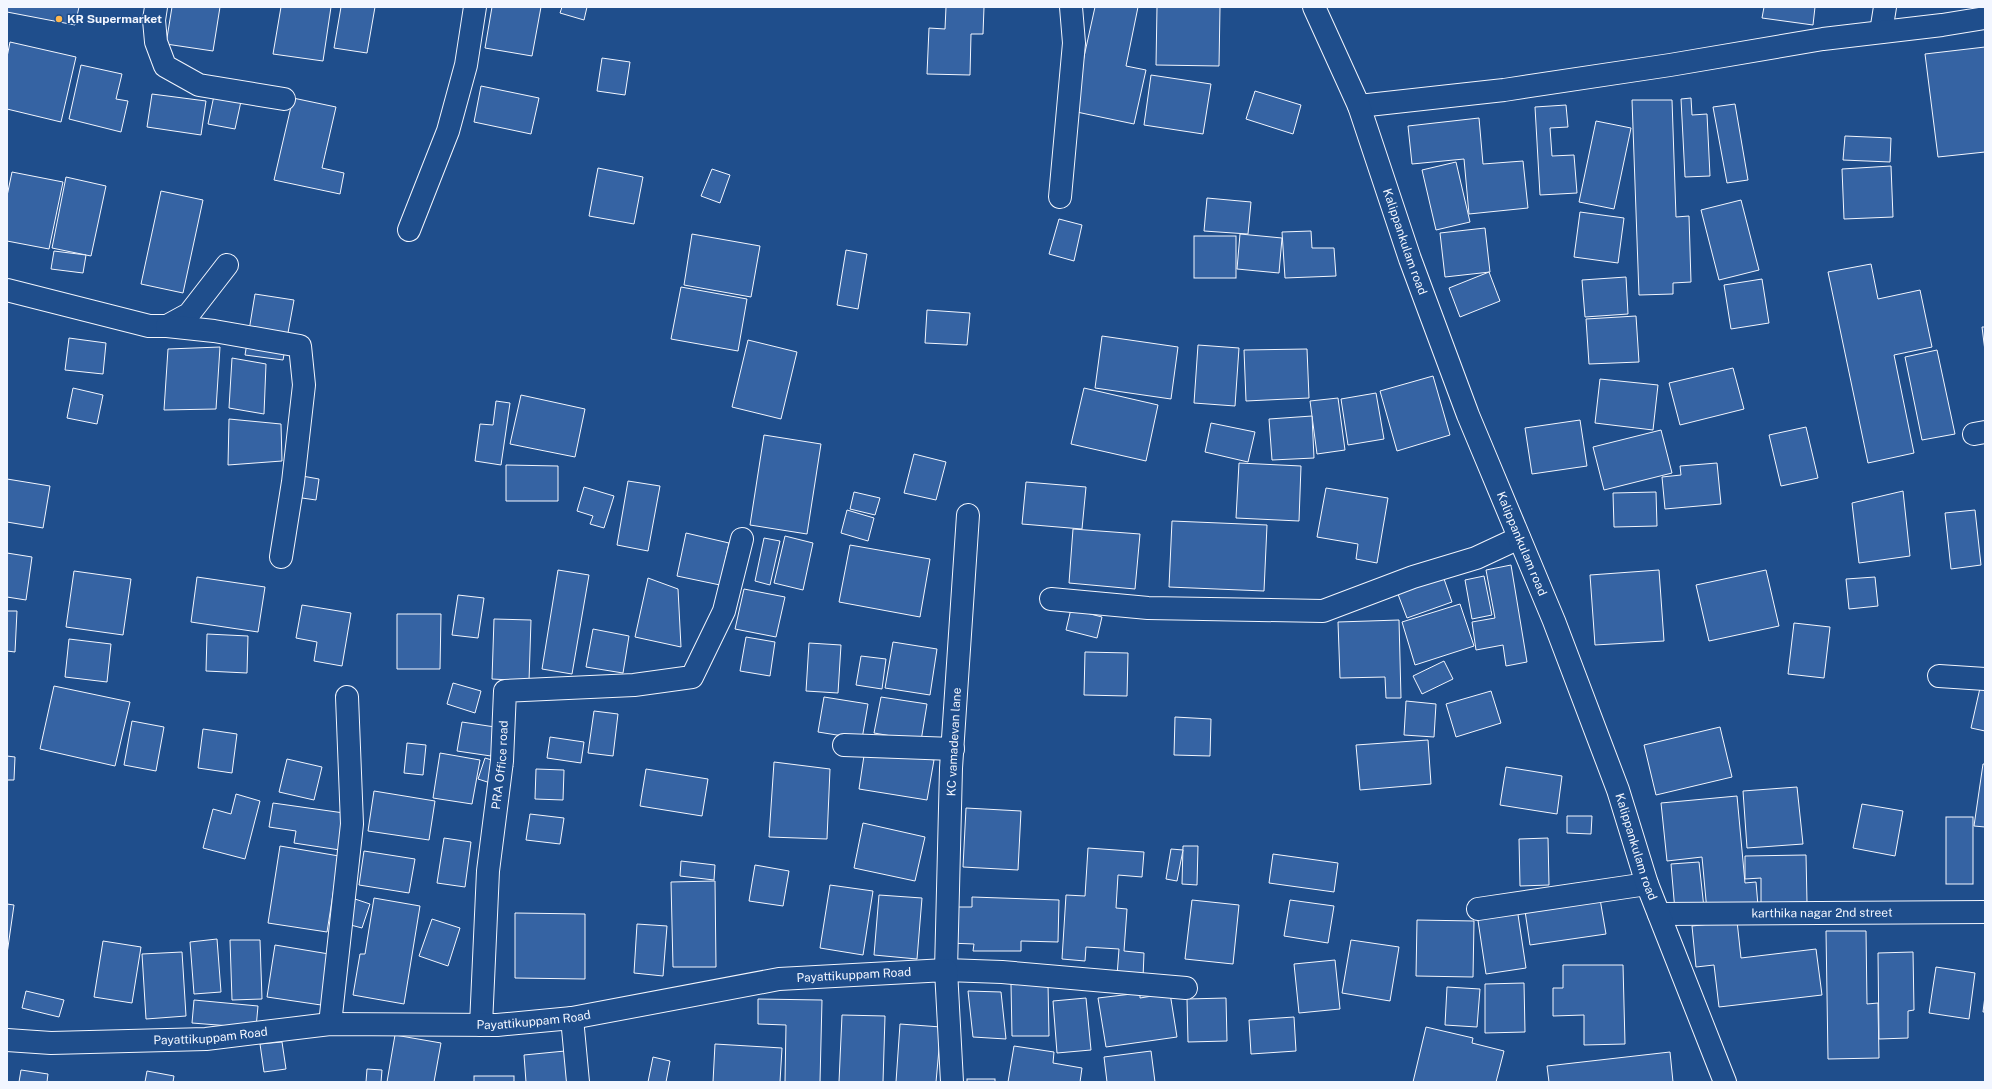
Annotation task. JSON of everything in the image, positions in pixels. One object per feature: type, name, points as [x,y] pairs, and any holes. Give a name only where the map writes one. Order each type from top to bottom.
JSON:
[{"type":"street","points":[[156,7],[154,20],[156,42],[165,66],[199,85],[284,99]]},
{"type":"street","points":[[409,230],[448,131],[466,65],[475,7]]},
{"type":"street","points":[[1060,197],[1074,43],[1071,7]]},
{"type":"street","name":"Kalippankulam road","points":[[1314,7],[1359,106],[1410,259],[1468,415],[1554,621],[1618,790],[1647,884],[1658,914],[1724,1082]]},
{"type":"street","points":[[1881,32],[1884,7]]},
{"type":"street","points":[[1359,106],[1504,90],[1670,65],[1823,39],[1985,18]]},
{"type":"street","points":[[167,326],[189,314],[226,265]]},
{"type":"street","points":[[7,290],[149,326],[167,326],[214,331],[300,346],[304,384],[293,482],[281,556]]},
{"type":"street","name":"KC vamadevan lane","points":[[946,970],[953,749],[968,515]]},
{"type":"street","points":[[1051,599],[1148,608],[1323,611],[1413,577],[1476,558],[1519,538]]},
{"type":"street","name":"PRA Office road","points":[[481,1025],[488,871],[502,761],[505,691],[634,685],[692,677],[724,611],[742,539]]},
{"type":"street","points":[[1939,676],[1985,679]]},
{"type":"street","points":[[330,1024],[352,824],[347,697]]},
{"type":"street","points":[[844,744],[953,749]]},
{"type":"street","points":[[1478,909],[1647,884]]},
{"type":"street","name":"karthika nagar 2nd street","points":[[1658,914],[1985,912]]},
{"type":"street","points":[[946,970],[952,1082]]},
{"type":"street","name":"Payattikuppam Road","points":[[7,1040],[51,1042],[206,1040],[330,1024],[481,1025],[572,1018],[779,979],[946,970],[1002,972],[1186,988]]},
{"type":"street","points":[[572,1018],[578,1082]]},
{"type":"building","name":"KR Supermarket","points":[[7,7],[79,7],[75,25],[7,12]]},
{"type":"building","points":[[172,7],[220,7],[213,51],[166,44]]},
{"type":"building","points":[[281,7],[331,7],[323,61],[273,54]]},
{"type":"building","points":[[341,7],[375,7],[367,53],[334,48]]},
{"type":"building","points":[[492,7],[541,7],[532,56],[485,48]]},
{"type":"building","points":[[562,7],[587,7],[584,20],[560,13]]},
{"type":"building","points":[[946,7],[984,7],[983,34],[971,34],[970,75],[927,74],[929,28],[945,29]]},
{"type":"building","points":[[1095,7],[1138,7],[1126,66],[1146,70],[1134,124],[1072,111]]},
{"type":"building","points":[[1157,7],[1220,7],[1219,66],[1156,65]]},
{"type":"building","points":[[1764,7],[1815,7],[1813,25],[1762,18]]},
{"type":"building","points":[[10,42],[76,57],[61,122],[7,109],[7,57]]},
{"type":"building","points":[[1985,47],[1985,152],[1938,157],[1925,54]]},
{"type":"building","points":[[602,58],[630,62],[625,95],[597,91]]},
{"type":"building","points":[[81,65],[122,74],[116,99],[128,101],[121,132],[69,119]]},
{"type":"building","points":[[1151,75],[1211,84],[1203,134],[1144,125]]},
{"type":"building","points":[[216,86],[243,92],[235,129],[208,124]]},
{"type":"building","points":[[481,86],[539,98],[531,134],[474,122]]},
{"type":"building","points":[[1255,91],[1301,105],[1293,134],[1246,119]]},
{"type":"building","points":[[152,94],[206,101],[201,135],[147,127]]},
{"type":"building","points":[[293,98],[336,107],[322,168],[344,173],[340,194],[274,180]]},
{"type":"building","points":[[1691,98],[1692,115],[1707,114],[1710,176],[1685,177],[1681,99]]},
{"type":"building","points":[[1632,100],[1672,100],[1676,217],[1689,216],[1691,282],[1673,283],[1673,294],[1639,295]]},
{"type":"building","points":[[1735,104],[1748,180],[1727,183],[1713,107]]},
{"type":"building","points":[[1566,105],[1568,127],[1550,128],[1552,156],[1574,155],[1577,193],[1540,195],[1535,107]]},
{"type":"building","points":[[1479,118],[1483,164],[1523,161],[1528,208],[1469,214],[1464,159],[1412,164],[1408,126]]},
{"type":"building","points":[[1596,121],[1631,128],[1614,209],[1579,202]]},
{"type":"building","points":[[1845,136],[1891,138],[1890,162],[1843,160]]},
{"type":"building","points":[[1456,162],[1470,222],[1436,230],[1422,170]]},
{"type":"building","points":[[1891,166],[1893,217],[1844,219],[1842,169]]},
{"type":"building","points":[[598,168],[643,177],[634,224],[589,216]]},
{"type":"building","points":[[712,169],[730,175],[720,203],[701,196]]},
{"type":"building","points":[[12,172],[63,182],[49,249],[7,241],[7,196]]},
{"type":"building","points":[[66,177],[106,186],[91,256],[52,248]]},
{"type":"building","points":[[161,191],[203,200],[183,293],[141,284]]},
{"type":"building","points":[[1207,198],[1251,202],[1248,234],[1204,231]]},
{"type":"building","points":[[1741,200],[1759,270],[1719,280],[1701,210]]},
{"type":"building","points":[[1580,212],[1624,218],[1618,263],[1574,257]]},
{"type":"building","points":[[1059,219],[1082,225],[1074,261],[1049,254]]},
{"type":"building","points":[[1485,228],[1490,272],[1445,277],[1440,233]]},
{"type":"building","points":[[1311,231],[1312,248],[1334,248],[1336,276],[1285,278],[1282,232]]},
{"type":"building","points":[[692,234],[760,246],[751,297],[684,285]]},
{"type":"building","points":[[1240,234],[1282,238],[1279,273],[1237,269]]},
{"type":"building","points":[[1194,236],[1236,236],[1236,278],[1194,278]]},
{"type":"building","points":[[846,250],[867,254],[858,309],[837,305]]},
{"type":"building","points":[[54,251],[86,255],[83,273],[51,269]]},
{"type":"building","points":[[1871,264],[1878,299],[1920,290],[1932,347],[1894,355],[1914,453],[1868,463],[1828,272]]},
{"type":"building","points":[[1489,272],[1500,301],[1460,317],[1449,288]]},
{"type":"building","points":[[1626,277],[1628,314],[1585,317],[1582,280]]},
{"type":"building","points":[[1762,279],[1769,323],[1731,329],[1724,285]]},
{"type":"building","points":[[681,287],[747,299],[738,351],[671,339]]},
{"type":"building","points":[[255,294],[294,300],[283,360],[245,355]]},
{"type":"building","points":[[927,310],[970,313],[967,345],[925,343]]},
{"type":"building","points":[[1636,316],[1639,362],[1589,364],[1586,319]]},
{"type":"building","points":[[1982,327],[1985,327],[1985,351]]},
{"type":"building","points":[[1102,336],[1178,347],[1171,399],[1095,388]]},
{"type":"building","points":[[69,338],[106,343],[103,374],[65,370]]},
{"type":"building","points":[[748,340],[797,352],[781,419],[732,407]]},
{"type":"building","points":[[1198,345],[1239,348],[1235,406],[1194,403]]},
{"type":"building","points":[[220,347],[216,409],[164,410],[168,349]]},
{"type":"building","points":[[1307,349],[1309,398],[1246,401],[1244,350]]},
{"type":"building","points":[[1937,350],[1955,434],[1922,440],[1905,357]]},
{"type":"building","points":[[232,358],[266,364],[264,414],[229,408]]},
{"type":"building","points":[[1733,368],[1744,409],[1680,425],[1669,383]]},
{"type":"building","points":[[1433,376],[1450,435],[1397,451],[1380,391]]},
{"type":"building","points":[[1600,379],[1658,385],[1653,430],[1595,423]]},
{"type":"building","points":[[73,388],[103,395],[97,424],[67,418]]},
{"type":"building","points":[[1084,388],[1158,405],[1146,461],[1071,444]]},
{"type":"building","points":[[1376,393],[1384,439],[1348,445],[1341,399]]},
{"type":"building","points":[[521,395],[585,409],[575,457],[510,444]]},
{"type":"building","points":[[1338,398],[1345,450],[1317,454],[1310,401]]},
{"type":"building","points":[[496,401],[510,403],[501,465],[475,461],[480,424],[493,425]]},
{"type":"building","points":[[1312,416],[1314,458],[1272,460],[1269,419]]},
{"type":"building","points":[[229,419],[281,424],[282,461],[228,465]]},
{"type":"building","points":[[1580,420],[1587,466],[1532,474],[1525,428]]},
{"type":"building","points":[[1211,423],[1255,432],[1248,462],[1205,452]]},
{"type":"building","points":[[1806,427],[1818,478],[1781,486],[1769,435]]},
{"type":"building","points":[[1661,430],[1672,473],[1604,490],[1593,447]]},
{"type":"building","points":[[764,435],[821,444],[807,534],[750,525]]},
{"type":"building","points":[[914,454],[946,462],[936,500],[904,493]]},
{"type":"building","points":[[1239,463],[1301,466],[1299,521],[1236,518]]},
{"type":"building","points":[[1717,463],[1721,504],[1665,509],[1662,477],[1681,475],[1680,466]]},
{"type":"building","points":[[506,465],[558,466],[558,501],[506,501]]},
{"type":"building","points":[[291,474],[319,479],[316,500],[288,496]]},
{"type":"building","points":[[7,479],[50,486],[43,528],[7,522]]},
{"type":"building","points":[[628,481],[660,486],[648,551],[617,545]]},
{"type":"building","points":[[1026,482],[1086,487],[1082,529],[1022,524]]},
{"type":"building","points":[[584,487],[614,496],[604,528],[590,524],[593,516],[577,511]]},
{"type":"building","points":[[1326,488],[1388,498],[1377,563],[1356,559],[1358,544],[1317,537]]},
{"type":"building","points":[[1903,491],[1910,556],[1859,563],[1852,503]]},
{"type":"building","points":[[854,492],[880,498],[875,515],[850,509]]},
{"type":"building","points":[[1656,492],[1657,526],[1614,527],[1613,493]]},
{"type":"building","points":[[847,510],[874,518],[868,541],[841,533]]},
{"type":"building","points":[[1975,510],[1981,565],[1951,569],[1945,513]]},
{"type":"building","points":[[1172,521],[1267,525],[1264,591],[1169,587]]},
{"type":"building","points":[[1073,529],[1140,534],[1135,589],[1069,583]]},
{"type":"building","points":[[686,533],[729,543],[720,585],[677,576]]},
{"type":"building","points":[[785,536],[813,543],[803,590],[774,583]]},
{"type":"building","points":[[764,538],[780,541],[770,585],[755,581]]},
{"type":"building","points":[[850,545],[930,559],[920,617],[839,602]]},
{"type":"building","points":[[7,553],[32,557],[26,600],[7,597]]},
{"type":"building","points":[[1511,565],[1527,662],[1506,666],[1503,645],[1476,650],[1472,622],[1495,618],[1486,570]]},
{"type":"building","points":[[558,570],[589,575],[572,674],[542,669]]},
{"type":"building","points":[[1659,570],[1664,641],[1595,645],[1590,575]]},
{"type":"building","points":[[1766,570],[1779,626],[1709,641],[1696,585]]},
{"type":"building","points":[[74,571],[131,579],[123,635],[66,627]]},
{"type":"building","points":[[1442,573],[1452,602],[1407,618],[1396,589]]},
{"type":"building","points":[[1484,576],[1492,615],[1472,619],[1465,580]]},
{"type":"building","points":[[197,577],[265,587],[258,632],[191,622]]},
{"type":"building","points":[[1875,577],[1878,606],[1849,609],[1846,579]]},
{"type":"building","points":[[648,578],[678,589],[681,647],[635,637]]},
{"type":"building","points":[[744,589],[785,597],[776,637],[735,629]]},
{"type":"building","points":[[458,595],[484,598],[478,638],[452,635]]},
{"type":"building","points":[[1460,604],[1474,646],[1415,665],[1402,622]]},
{"type":"building","points":[[302,605],[351,613],[342,666],[314,661],[317,642],[296,638]]},
{"type":"building","points":[[1071,609],[1102,617],[1097,638],[1066,630]]},
{"type":"building","points":[[7,611],[17,611],[15,652],[7,651]]},
{"type":"building","points":[[397,614],[441,614],[440,669],[397,669]]},
{"type":"building","points":[[494,619],[531,620],[529,681],[492,679]]},
{"type":"building","points":[[1399,620],[1401,698],[1386,698],[1385,677],[1340,678],[1338,622]]},
{"type":"building","points":[[1794,623],[1830,627],[1824,678],[1788,674]]},
{"type":"building","points":[[593,629],[629,636],[623,673],[586,667]]},
{"type":"building","points":[[207,634],[248,636],[247,673],[206,671]]},
{"type":"building","points":[[746,637],[775,642],[770,676],[740,671]]},
{"type":"building","points":[[69,639],[111,644],[107,682],[65,677]]},
{"type":"building","points":[[893,642],[937,649],[930,695],[885,688]]},
{"type":"building","points":[[809,643],[841,645],[838,693],[806,691]]},
{"type":"building","points":[[1085,652],[1128,653],[1127,696],[1084,695]]},
{"type":"building","points":[[861,656],[886,659],[882,689],[856,685]]},
{"type":"building","points":[[1444,661],[1453,679],[1422,694],[1413,676]]},
{"type":"building","points":[[453,683],[481,691],[475,713],[447,704]]},
{"type":"building","points":[[54,686],[130,702],[115,766],[40,749]]},
{"type":"building","points":[[1980,688],[1985,689],[1985,731],[1971,728]]},
{"type":"building","points":[[1491,691],[1501,723],[1456,737],[1446,704]]},
{"type":"building","points":[[824,697],[868,704],[862,739],[818,732]]},
{"type":"building","points":[[881,697],[927,704],[921,741],[874,733]]},
{"type":"building","points":[[1406,701],[1436,704],[1434,737],[1404,735]]},
{"type":"building","points":[[594,711],[618,714],[613,756],[588,753]]},
{"type":"building","points":[[1175,717],[1211,719],[1210,756],[1174,755]]},
{"type":"building","points":[[132,721],[164,727],[156,771],[124,765]]},
{"type":"building","points":[[462,722],[495,727],[491,756],[457,751]]},
{"type":"building","points":[[1720,727],[1732,777],[1656,795],[1644,745]]},
{"type":"building","points":[[203,729],[237,734],[232,773],[198,768]]},
{"type":"building","points":[[550,737],[584,742],[581,763],[547,758]]},
{"type":"building","points":[[1428,740],[1431,784],[1360,790],[1356,745]]},
{"type":"building","points":[[407,743],[426,745],[423,775],[404,773]]},
{"type":"building","points":[[865,749],[934,760],[927,800],[859,789]]},
{"type":"building","points":[[440,753],[480,760],[472,804],[433,798]]},
{"type":"building","points":[[7,756],[15,757],[14,780],[7,780]]},
{"type":"building","points":[[485,758],[513,766],[506,788],[478,779]]},
{"type":"building","points":[[287,759],[322,767],[314,800],[279,792]]},
{"type":"building","points":[[774,762],[830,769],[827,839],[769,837]]},
{"type":"building","points":[[1983,764],[1985,764],[1985,827],[1974,826]]},
{"type":"building","points":[[1506,767],[1562,776],[1557,814],[1500,805]]},
{"type":"building","points":[[536,769],[564,770],[563,800],[535,799]]},
{"type":"building","points":[[646,769],[708,779],[702,816],[640,806]]},
{"type":"building","points":[[1797,787],[1803,844],[1747,848],[1743,791]]},
{"type":"building","points":[[374,791],[435,801],[429,840],[368,831]]},
{"type":"building","points":[[236,794],[260,801],[245,859],[203,848],[213,809],[231,814]]},
{"type":"building","points":[[1737,796],[1745,883],[1756,882],[1758,906],[1707,911],[1702,857],[1667,861],[1661,803]]},
{"type":"building","points":[[273,803],[344,813],[340,850],[294,843],[296,831],[269,827]]},
{"type":"building","points":[[1862,804],[1903,811],[1895,856],[1853,848]]},
{"type":"building","points":[[966,808],[1021,811],[1018,870],[963,867]]},
{"type":"building","points":[[530,814],[564,818],[560,844],[526,840]]},
{"type":"building","points":[[1567,816],[1592,816],[1591,834],[1567,833]]},
{"type":"building","points":[[1946,817],[1973,817],[1973,884],[1946,884]]},
{"type":"building","points":[[863,823],[925,837],[915,881],[854,868]]},
{"type":"building","points":[[444,838],[471,842],[465,887],[437,883]]},
{"type":"building","points":[[1548,838],[1549,885],[1520,886],[1519,839]]},
{"type":"building","points":[[280,846],[339,856],[327,932],[268,923]]},
{"type":"building","points":[[1183,846],[1198,846],[1197,885],[1182,884]]},
{"type":"building","points":[[1088,848],[1144,852],[1142,877],[1118,875],[1116,908],[1127,909],[1124,951],[1144,953],[1143,978],[1117,976],[1119,949],[1086,947],[1085,961],[1062,959],[1066,895],[1085,896]]},
{"type":"building","points":[[1171,849],[1183,850],[1177,881],[1166,879]]},
{"type":"building","points":[[364,851],[415,859],[409,893],[359,885]]},
{"type":"building","points":[[1273,854],[1338,863],[1334,892],[1269,883]]},
{"type":"building","points":[[1806,855],[1807,902],[1761,903],[1761,878],[1745,879],[1745,856]]},
{"type":"building","points":[[681,861],[715,865],[714,880],[680,876]]},
{"type":"building","points":[[1699,862],[1704,908],[1675,911],[1671,864]]},
{"type":"building","points":[[755,865],[789,871],[783,906],[749,901]]},
{"type":"building","points":[[715,881],[716,967],[673,967],[671,882]]},
{"type":"building","points":[[830,885],[873,891],[863,955],[820,948]]},
{"type":"building","points":[[879,895],[922,898],[917,959],[874,955]]},
{"type":"building","points":[[972,897],[1059,900],[1058,942],[1021,941],[1021,951],[973,951],[974,944],[948,943],[948,907],[972,907]]},
{"type":"building","points":[[374,898],[420,906],[404,1004],[353,995],[360,954],[365,954]]},
{"type":"building","points":[[355,899],[370,904],[362,928],[347,924]]},
{"type":"building","points":[[1600,899],[1606,934],[1530,945],[1524,904]]},
{"type":"building","points":[[1192,900],[1239,905],[1233,964],[1185,959]]},
{"type":"building","points":[[1290,900],[1334,906],[1328,943],[1284,936]]},
{"type":"building","points":[[7,904],[14,905],[7,954]]},
{"type":"building","points":[[1517,908],[1526,968],[1486,974],[1477,914]]},
{"type":"building","points":[[515,913],[585,914],[585,979],[515,978]]},
{"type":"building","points":[[432,919],[460,928],[448,966],[419,956]]},
{"type":"building","points":[[1417,920],[1474,921],[1473,977],[1416,976]]},
{"type":"building","points":[[1737,921],[1741,958],[1816,949],[1822,995],[1719,1007],[1714,965],[1696,967],[1692,926]]},
{"type":"building","points":[[637,924],[667,926],[663,976],[634,973]]},
{"type":"building","points":[[1826,931],[1866,931],[1867,1004],[1878,1003],[1879,1058],[1828,1059]]},
{"type":"building","points":[[217,939],[221,992],[194,994],[190,942]]},
{"type":"building","points":[[230,940],[260,940],[262,999],[232,1000]]},
{"type":"building","points":[[1351,940],[1399,947],[1390,1001],[1342,993]]},
{"type":"building","points":[[103,941],[141,947],[132,1003],[94,997]]},
{"type":"building","points":[[275,945],[329,954],[321,1005],[267,997]]},
{"type":"building","points":[[182,952],[186,1016],[146,1019],[142,954]]},
{"type":"building","points":[[1913,952],[1914,1010],[1908,1011],[1908,1038],[1879,1039],[1878,953]]},
{"type":"building","points":[[1335,960],[1340,1009],[1299,1013],[1294,964]]},
{"type":"building","points":[[1563,965],[1623,965],[1625,1044],[1584,1045],[1584,1015],[1553,1016],[1553,988],[1563,988]]},
{"type":"building","points":[[1936,967],[1975,973],[1969,1019],[1929,1013]]},
{"type":"building","points":[[1524,983],[1525,1032],[1485,1033],[1485,984]]},
{"type":"building","points":[[1011,984],[1048,984],[1049,1036],[1012,1036]]},
{"type":"building","points":[[1447,987],[1480,989],[1477,1027],[1445,1025]]},
{"type":"building","points":[[26,991],[64,1000],[59,1017],[22,1008]]},
{"type":"building","points":[[968,991],[1001,992],[1006,1039],[973,1037]]},
{"type":"building","points":[[1140,993],[1140,998],[1170,993],[1177,1037],[1106,1047],[1098,998]]},
{"type":"building","points":[[1985,996],[1985,1012],[1983,1012]]},
{"type":"building","points":[[1086,998],[1091,1050],[1057,1053],[1053,1001]]},
{"type":"building","points":[[1226,998],[1227,1041],[1188,1042],[1187,999]]},
{"type":"building","points":[[758,999],[822,1000],[820,1082],[785,1082],[786,1025],[758,1024]]},
{"type":"building","points":[[194,1000],[258,1006],[256,1028],[192,1023]]},
{"type":"building","points":[[842,1015],[885,1016],[883,1082],[839,1082]]},
{"type":"building","points":[[1294,1017],[1296,1051],[1251,1054],[1249,1020]]},
{"type":"building","points":[[900,1024],[941,1027],[936,1082],[896,1082]]},
{"type":"building","points":[[1426,1027],[1473,1038],[1472,1043],[1504,1051],[1496,1082],[1413,1082]]},
{"type":"building","points":[[395,1035],[441,1043],[434,1082],[387,1082]]},
{"type":"building","points":[[282,1042],[286,1069],[264,1072],[260,1044]]},
{"type":"building","points":[[715,1044],[782,1048],[780,1082],[713,1082]]},
{"type":"building","points":[[1014,1046],[1054,1052],[1053,1063],[1082,1068],[1080,1082],[1008,1082]]},
{"type":"building","points":[[565,1051],[567,1082],[526,1082],[524,1055]]},
{"type":"building","points":[[1151,1051],[1155,1082],[1107,1082],[1104,1057]]},
{"type":"building","points":[[1670,1052],[1673,1082],[1549,1082],[1547,1066]]},
{"type":"building","points":[[653,1057],[670,1061],[666,1082],[648,1082]]},
{"type":"building","points":[[367,1069],[382,1070],[381,1082],[366,1082]]},
{"type":"building","points":[[21,1070],[48,1074],[47,1082],[19,1082]]},
{"type":"building","points":[[147,1071],[174,1076],[173,1082],[145,1082]]},
{"type":"building","points":[[474,1076],[514,1076],[514,1082],[474,1082]]},
{"type":"building","points":[[967,1079],[995,1079],[995,1082],[967,1082]]},
{"type":"place","name":"KR Supermarket","points":[[59,19]]}]
